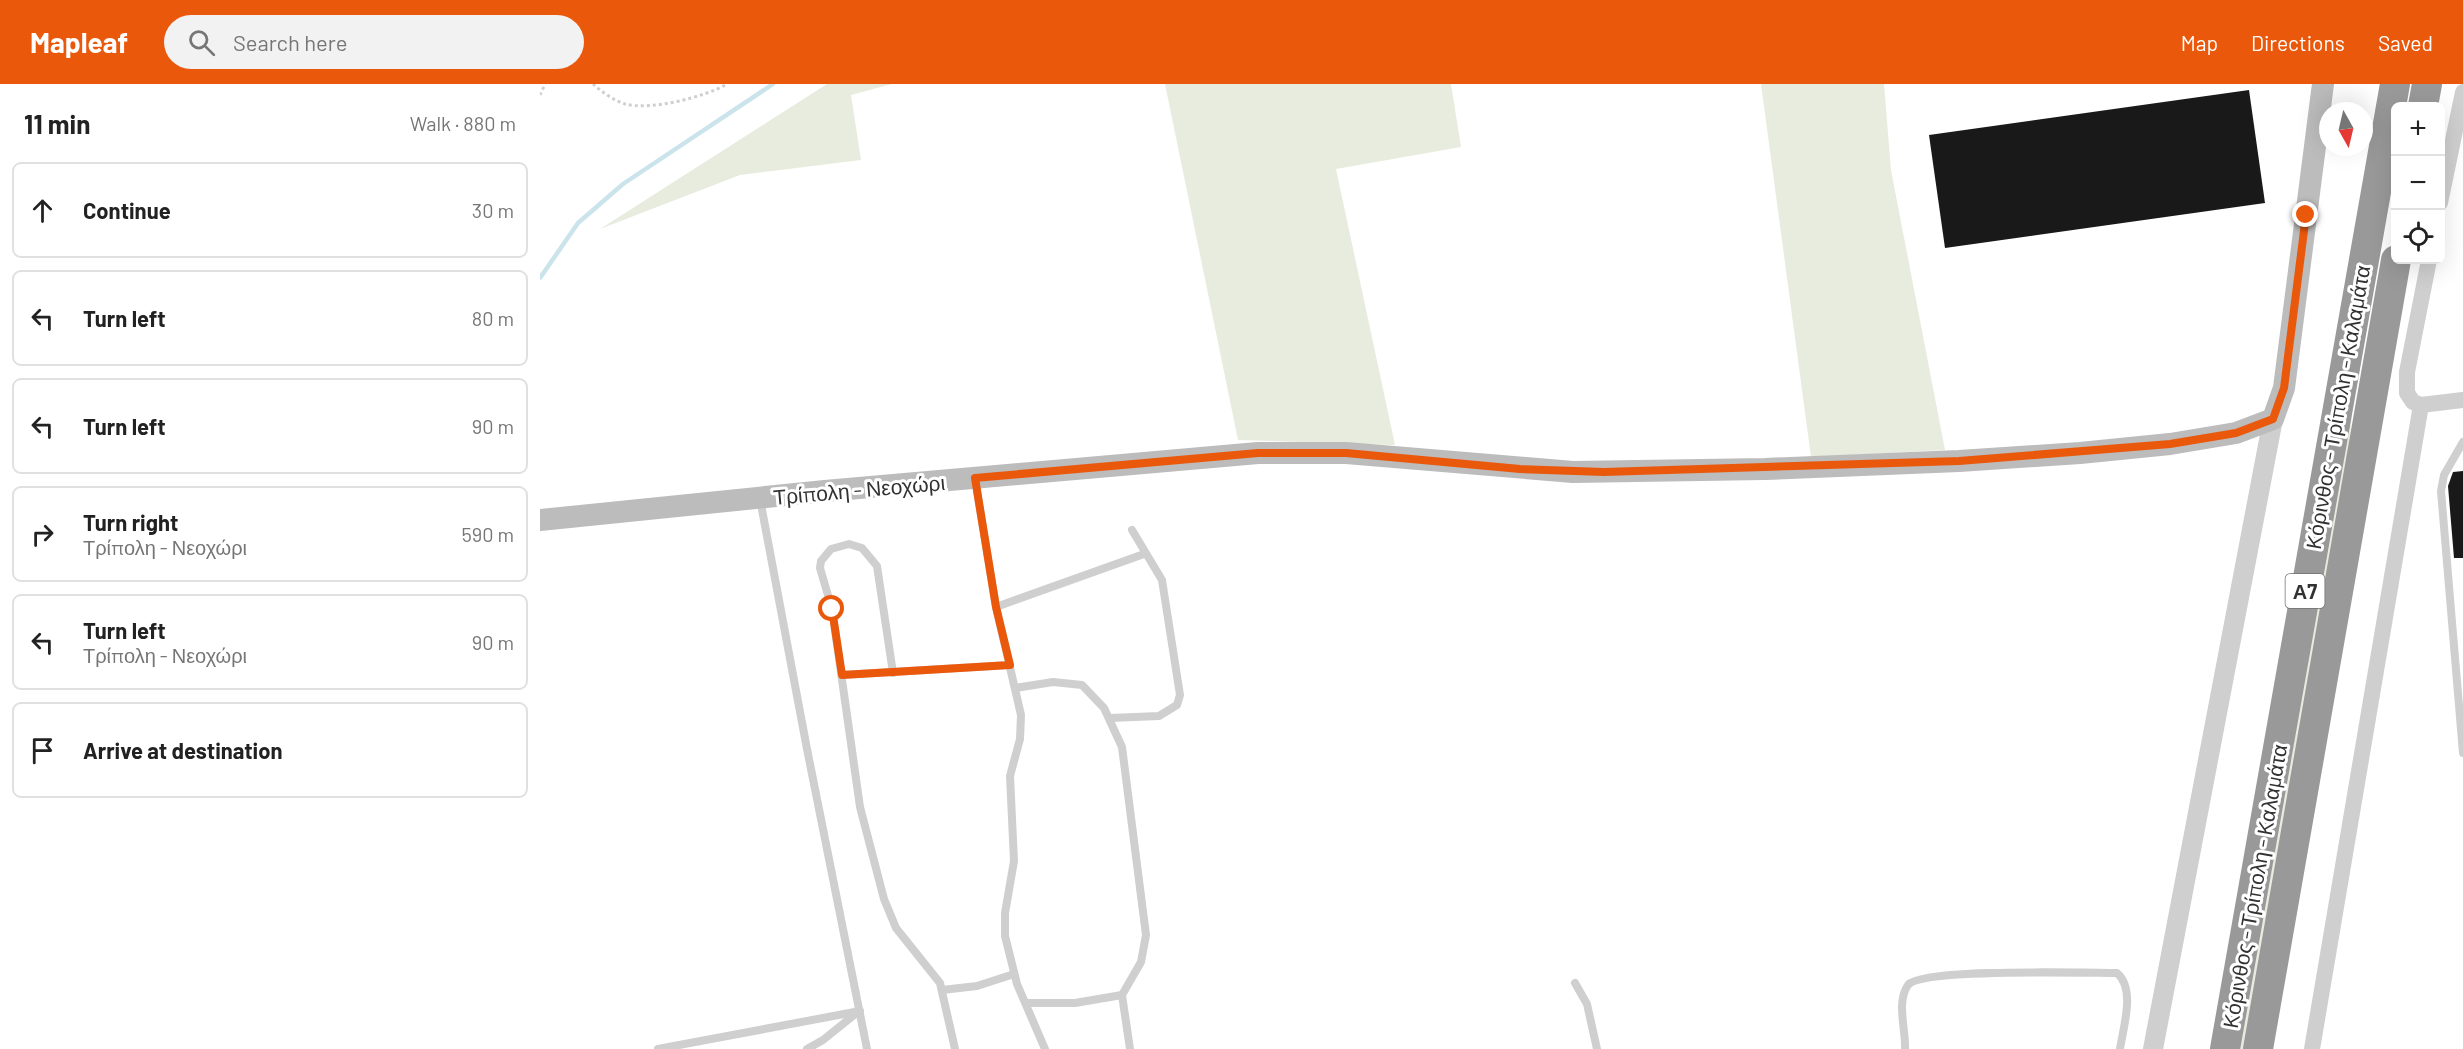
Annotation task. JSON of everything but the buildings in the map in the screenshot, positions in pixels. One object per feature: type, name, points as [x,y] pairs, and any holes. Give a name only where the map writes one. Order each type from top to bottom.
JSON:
[{"type":"highway","name":"Κόρινθος - Τρίπολη - Καλαμάτα","points":[[2225,1049],[2395,84]]},
{"type":"highway","points":[[2424,102],[2427,84]]},
{"type":"highway","name":"Κόρινθος - Τρίπολη - Καλαμάτα","points":[[2258,1049],[2395,264]]},
{"type":"main road","points":[[2273,419],[2284,388],[2323,84]]},
{"type":"main road","name":"Τρίπολη - Νεοχώρι","points":[[540,520],[1258,453],[1346,453],[1520,469],[1604,472],[1959,461],[2170,444],[2236,433],[2273,419]]},
{"type":"street","points":[[2445,179],[2463,92]]},
{"type":"street","points":[[2428,264],[2406,385],[2410,399],[2421,405],[2463,400]]},
{"type":"street","points":[[2312,1049],[2421,405]]},
{"type":"street","points":[[2153,1049],[2273,419]]},
{"type":"lane","points":[[2462,445],[2444,475],[2441,492],[2463,753]]},
{"type":"lane","points":[[975,478],[996,607],[1021,715],[1020,739],[1010,776],[1014,861],[1005,913],[1005,936],[1014,974],[1045,1049]]},
{"type":"lane","points":[[760,498],[807,750],[860,1011],[864,1047]]},
{"type":"lane","points":[[1110,718],[1159,716],[1177,705],[1180,695],[1162,580],[1144,554],[1132,530]]},
{"type":"lane","points":[[893,673],[877,566],[862,548],[849,544],[831,549],[821,561],[820,567],[832,609],[860,807],[884,899],[896,928],[923,959],[942,990],[955,1049]]},
{"type":"lane","points":[[996,607],[1144,554]]},
{"type":"lane","points":[[842,675],[1010,665]]},
{"type":"lane","points":[[1015,688],[1053,682],[1082,685],[1096,698],[1110,718],[1122,747],[1146,935],[1141,962],[1122,995],[1130,1049]]},
{"type":"lane","points":[[1905,1049],[1904,996],[1910,983],[1917,978],[1946,974],[2094,973],[2117,973],[2126,986],[2127,995],[2120,1049]]},
{"type":"lane","points":[[942,990],[977,986],[1014,974]]},
{"type":"lane","points":[[1575,983],[1587,1004],[1597,1049]]},
{"type":"lane","points":[[1026,1003],[1075,1003],[1122,995]]},
{"type":"lane","points":[[658,1049],[860,1011]]},
{"type":"lane","points":[[807,1049],[823,1040],[860,1011]]},
{"type":"path","points":[[540,95],[545,84]]},
{"type":"path","points":[[593,84],[617,100],[634,105],[690,98],[727,84]]},
{"type":"shaded area","points":[[827,84],[892,84],[851,95],[861,160],[740,175],[600,229]]},
{"type":"shaded area","points":[[1165,84],[1451,84],[1461,147],[1336,169],[1395,445],[1238,440]]},
{"type":"shaded area","points":[[1761,84],[1884,84],[1891,170],[1945,450],[1811,457]]},
{"type":"shaded area","points":[[2352,413],[2348,456],[2245,1049],[2237,1049]]},
{"type":"waterway","points":[[540,278],[578,223],[623,184],[773,84]]},
{"type":"route","points":[[832,609],[842,675],[1010,665],[996,607],[975,478],[1217,455],[1301,452],[1346,453],[1573,472],[1765,469],[1959,461],[2080,453],[2170,444],[2236,433],[2273,419],[2284,388],[2306,215]]}]
